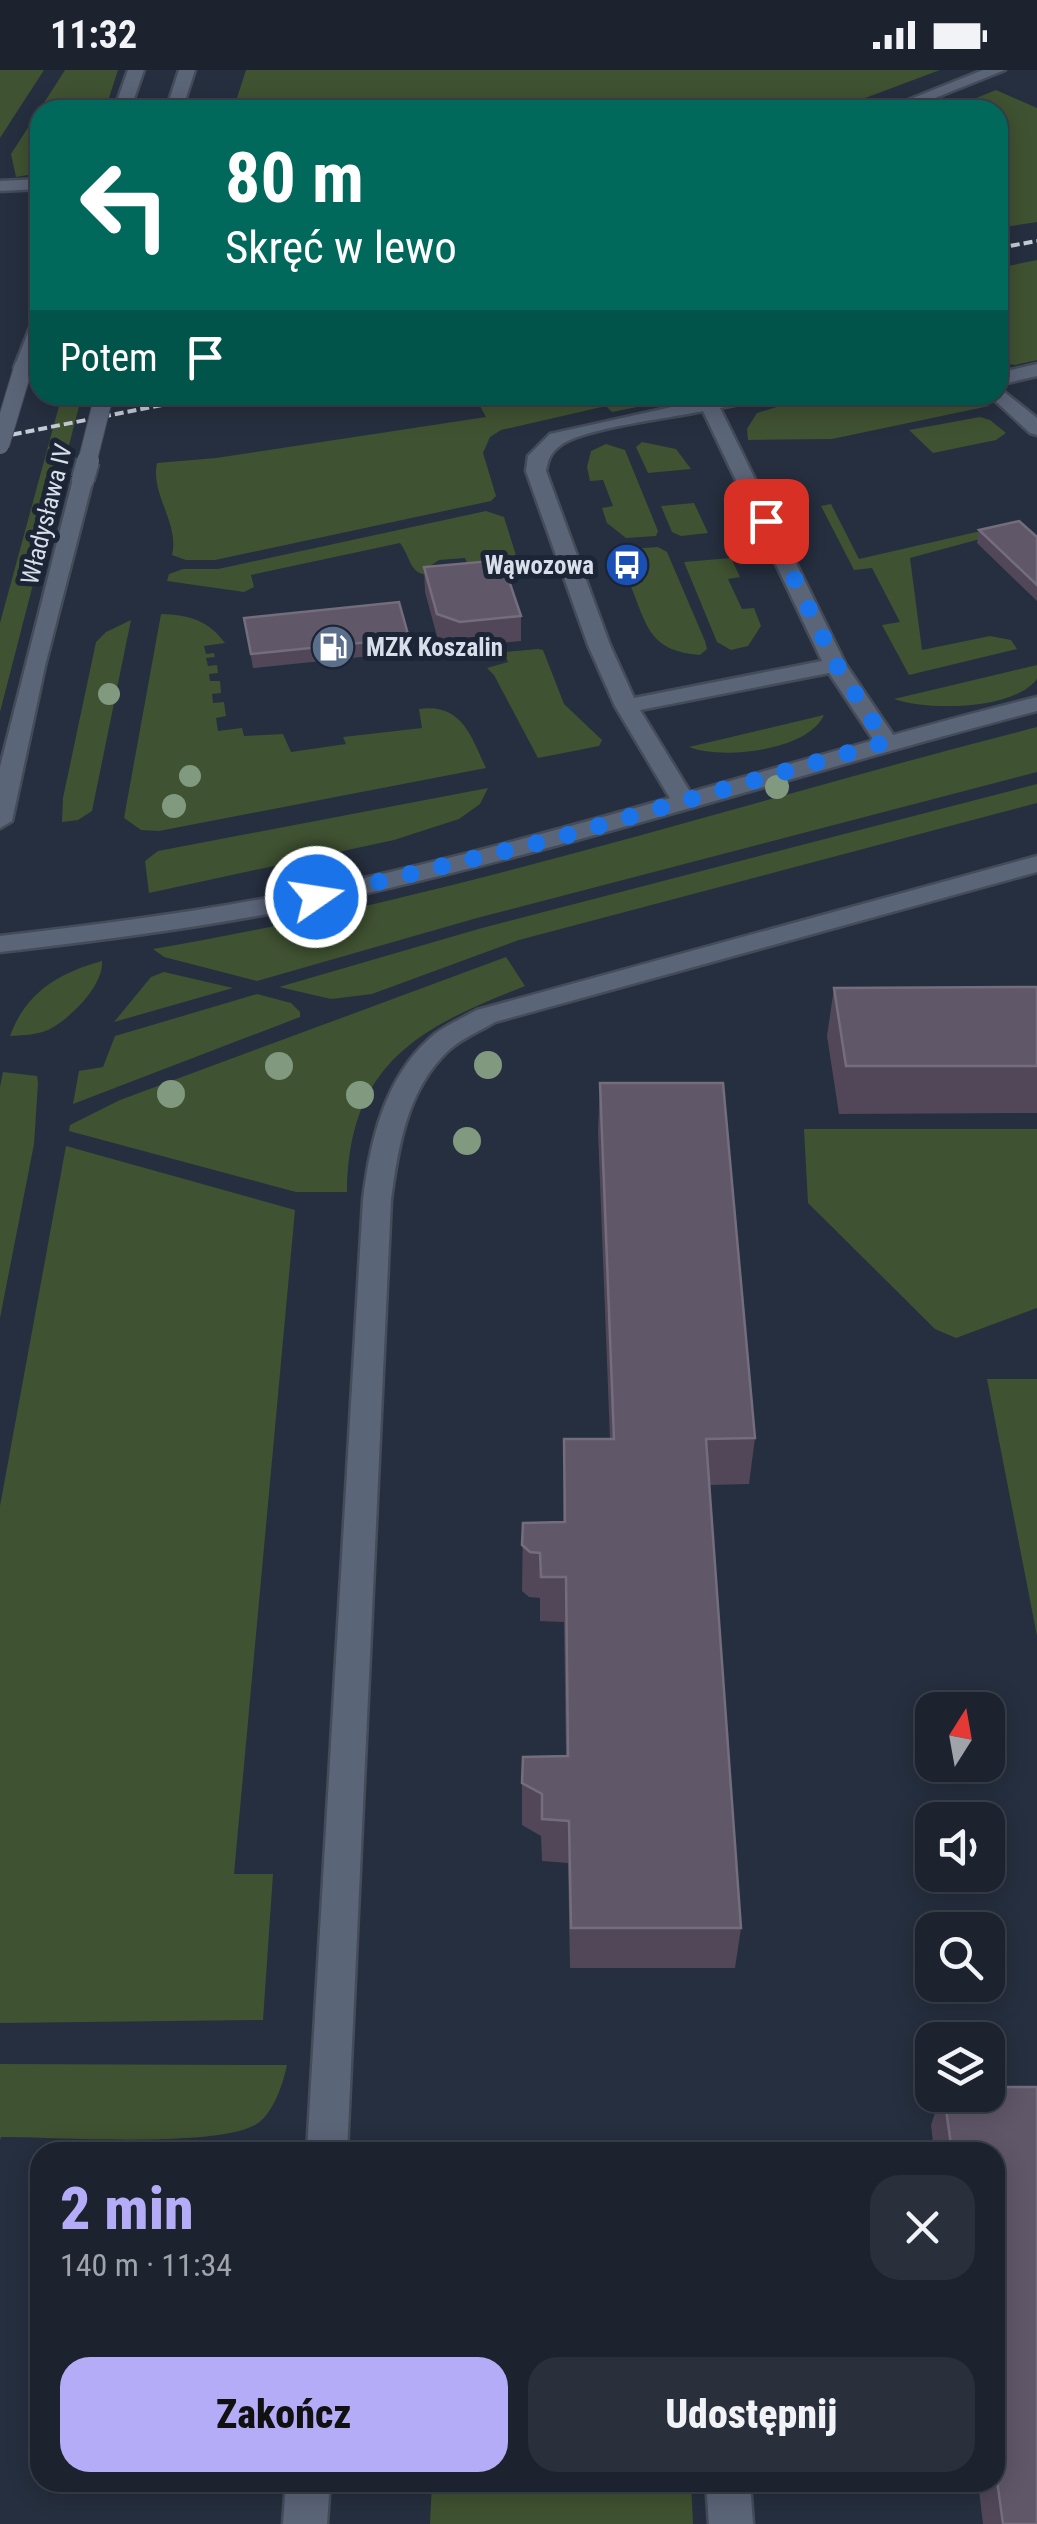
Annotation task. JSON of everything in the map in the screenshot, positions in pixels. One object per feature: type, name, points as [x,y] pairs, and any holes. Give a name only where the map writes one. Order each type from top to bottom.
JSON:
[{"type":"street","points":[[126,100],[136,70]]},
{"type":"street","points":[[177,100],[187,70]]},
{"type":"street","points":[[918,100],[997,70]]},
{"type":"street","points":[[0,186],[30,184]]},
{"type":"street","points":[[0,445],[30,350]]},
{"type":"street","points":[[1008,377],[1037,370]]},
{"type":"street","name":"Władysława IV","points":[[0,821],[34,666],[101,405]]},
{"type":"street","points":[[683,800],[626,706],[599,645],[536,471],[538,456],[557,438],[703,405]]},
{"type":"street","points":[[708,405],[836,664],[886,742]]},
{"type":"street","points":[[1007,405],[1033,437]]},
{"type":"street","points":[[626,706],[836,664]]},
{"type":"street","points":[[0,944],[138,931],[227,916],[538,843],[886,742],[1037,704]]},
{"type":"street","points":[[328,2142],[376,1200],[385,1133],[408,1085],[440,1043],[486,1016],[1037,864]]},
{"type":"street","points":[[305,2524],[307,2492]]},
{"type":"street","points":[[729,2492],[731,2524]]},
{"type":"green space","points":[[0,70],[44,70],[0,138]]},
{"type":"green space","points":[[65,70],[118,70],[108,100],[46,100]]},
{"type":"green space","points":[[246,70],[940,70],[860,100],[236,100]]},
{"type":"green space","points":[[996,90],[1037,108],[1037,222],[1008,226],[1008,100],[972,100]]},
{"type":"green space","points":[[30,124],[30,175],[16,177],[11,154]]},
{"type":"green space","points":[[1037,260],[1037,360],[1015,365],[1008,364],[1008,266]]},
{"type":"green space","points":[[59,405],[79,405],[0,712],[0,623]]},
{"type":"green space","points":[[479,405],[647,405],[612,412],[606,406],[501,430],[490,437],[483,453],[496,496],[491,501],[215,560],[186,560],[172,555],[172,532],[158,486],[157,463],[216,458],[486,417]]},
{"type":"green space","points":[[783,405],[989,406],[832,439],[748,440],[747,429],[757,413]]},
{"type":"green space","points":[[980,417],[1006,433],[996,440],[933,453],[909,430]]},
{"type":"green space","points":[[642,442],[676,449],[691,469],[648,473],[636,447]]},
{"type":"green space","points":[[606,444],[625,450],[658,531],[656,536],[626,538],[607,523],[602,508],[613,506],[603,480],[590,481],[587,467],[591,451]]},
{"type":"green space","points":[[694,503],[708,533],[681,536],[672,532],[661,506]]},
{"type":"green space","points":[[831,504],[859,559],[985,530],[991,536],[910,558],[922,650],[990,636],[1011,640],[1017,649],[909,675],[882,625],[900,622],[872,568],[854,570],[821,506]]},
{"type":"green space","points":[[486,511],[504,517],[520,568],[515,575],[474,581],[465,558],[439,560],[427,568],[430,575],[423,574],[414,569],[400,543],[251,575],[254,587],[244,592],[167,581],[169,574],[183,569],[218,569]]},
{"type":"green space","points":[[658,547],[667,552],[705,641],[707,649],[700,655],[670,648],[652,634],[630,584],[643,582],[630,549]]},
{"type":"green space","points":[[731,558],[740,577],[728,579],[742,609],[754,608],[761,626],[748,646],[731,650],[717,642],[684,562]]},
{"type":"green space","points":[[161,614],[197,620],[225,643],[204,646],[206,654],[214,653],[215,657],[206,658],[208,666],[217,665],[218,673],[209,674],[210,681],[220,681],[221,693],[212,694],[213,703],[224,702],[226,716],[216,718],[218,731],[242,728],[244,736],[283,734],[291,752],[346,744],[343,737],[422,728],[419,709],[434,708],[446,711],[463,724],[486,768],[159,831],[141,830],[124,818]]},
{"type":"green space","points":[[131,620],[92,811],[78,820],[62,822],[63,798],[96,642],[106,632]]},
{"type":"green space","points":[[543,650],[564,704],[602,740],[599,746],[538,758],[487,668],[508,662],[504,652]]},
{"type":"green space","points":[[1037,665],[1037,679],[1026,689],[991,702],[948,706],[894,699]]},
{"type":"green space","points":[[824,715],[801,737],[763,749],[722,753],[689,747]]},
{"type":"green space","points":[[1037,727],[1037,772],[477,918],[257,981],[164,957],[153,949],[265,928],[487,876]]},
{"type":"green space","points":[[1037,784],[1037,803],[519,940],[372,994],[331,999],[279,987],[482,928]]},
{"type":"green space","points":[[488,788],[480,804],[459,819],[394,840],[149,893],[145,861],[158,851]]},
{"type":"green space","points":[[506,957],[525,986],[452,1018],[422,1036],[397,1056],[376,1081],[361,1111],[351,1148],[347,1192],[296,1192],[69,1131],[70,1125],[120,1100]]},
{"type":"green space","points":[[102,961],[92,990],[67,1017],[45,1031],[10,1036],[25,1007],[46,986]]},
{"type":"green space","points":[[164,972],[233,988],[114,1022],[151,977]]},
{"type":"green space","points":[[257,994],[291,1003],[300,1017],[73,1104],[79,1071],[103,1067],[115,1036]]},
{"type":"green space","points":[[3,1072],[37,1076],[38,1083],[34,1144],[0,1318],[0,1087]]},
{"type":"green space","points":[[804,1129],[1037,1129],[1037,1308],[956,1338],[935,1329],[808,1203]]},
{"type":"green space","points":[[66,1146],[295,1210],[234,1874],[273,1874],[263,2020],[0,2023],[0,1506]]},
{"type":"green space","points":[[987,1379],[1037,1379],[1037,1636]]},
{"type":"green space","points":[[0,2064],[287,2065],[267,2114],[255,2125],[235,2132],[171,2139],[1,2137],[0,2141]]},
{"type":"green space","points":[[432,2492],[691,2492],[693,2524],[430,2524]]},
{"type":"building","points":[[1019,521],[1037,537],[1037,585],[979,530]]},
{"type":"building","points":[[502,560],[521,616],[460,622],[437,614],[424,567]]},
{"type":"building","points":[[399,602],[409,638],[251,654],[244,618]]},
{"type":"building","points":[[1037,987],[1037,1066],[846,1066],[834,988]]},
{"type":"building","points":[[600,1083],[723,1083],[755,1438],[706,1439],[741,1928],[571,1928],[569,1821],[542,1819],[542,1794],[522,1783],[523,1757],[568,1756],[566,1577],[541,1577],[540,1553],[530,1552],[522,1545],[523,1523],[565,1522],[564,1439],[614,1439]]},
{"type":"building","points":[[1005,2087],[1037,2087],[1037,2524],[1003,2524],[999,2492],[1005,2492],[1005,2142],[951,2142],[946,2112],[1005,2112]]},
{"type":"railway","points":[[1008,246],[1037,241]]},
{"type":"railway","points":[[0,437],[162,405]]},
{"type":"place","name":"Wąwozowa","points":[[627,565]]},
{"type":"place","name":"MZK Koszalin","points":[[333,647]]},
{"type":"route","points":[[316,897],[554,839],[886,742],[836,664],[766,521]]}]
